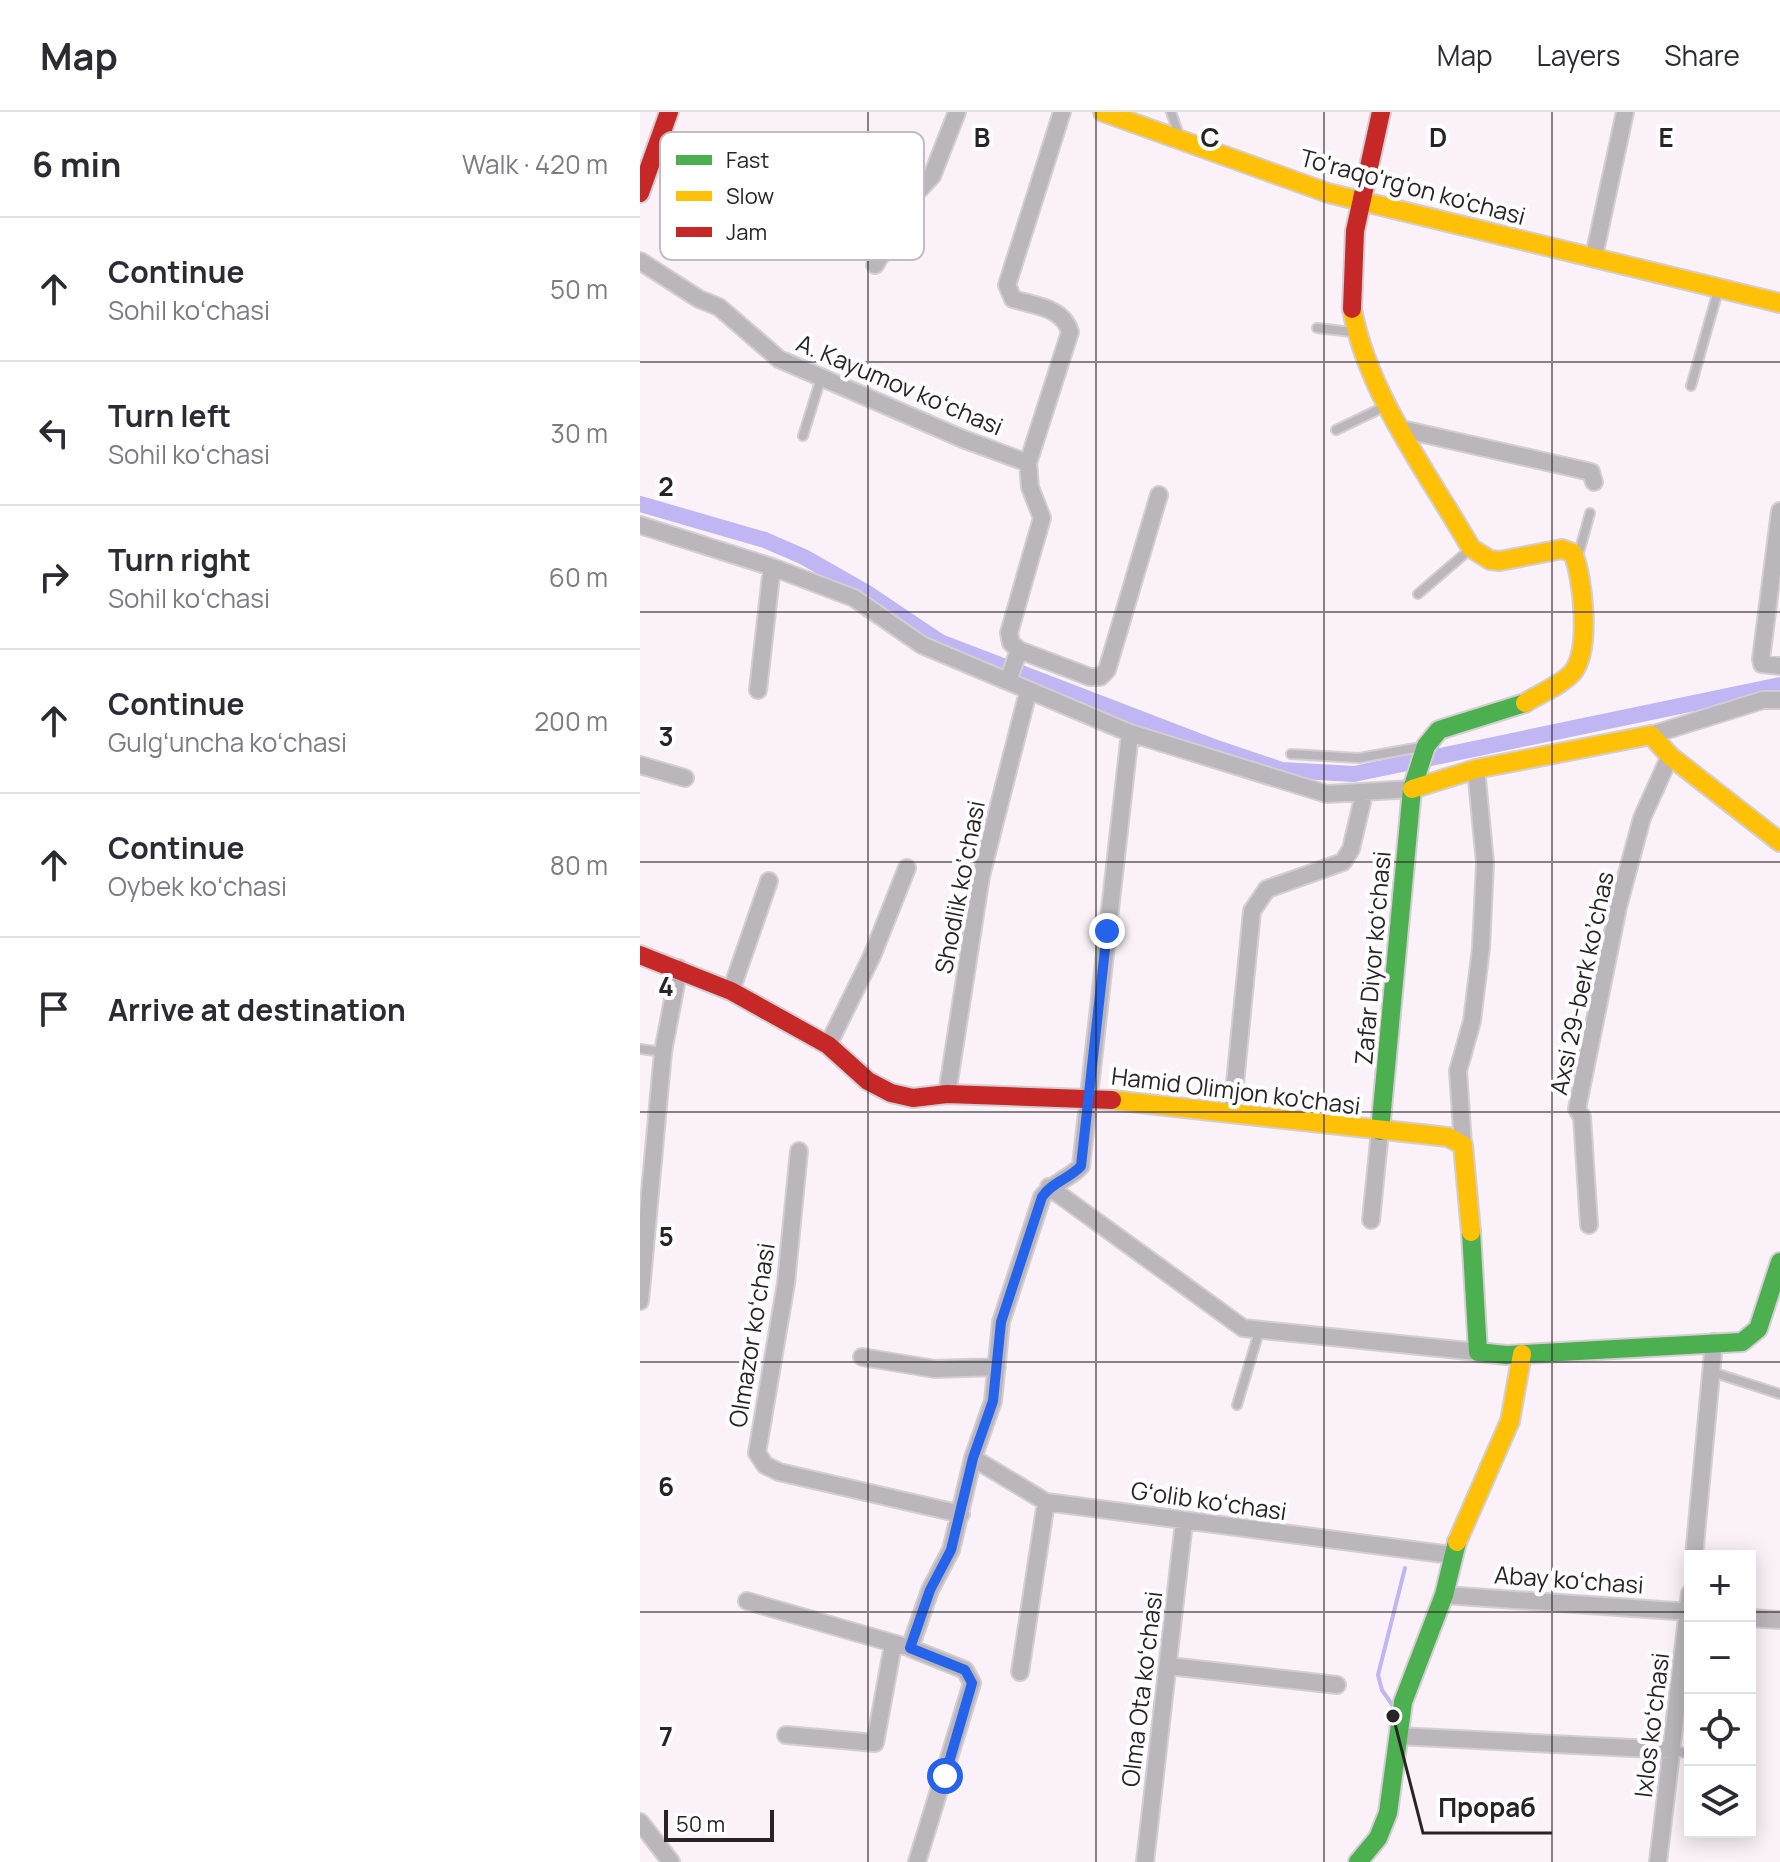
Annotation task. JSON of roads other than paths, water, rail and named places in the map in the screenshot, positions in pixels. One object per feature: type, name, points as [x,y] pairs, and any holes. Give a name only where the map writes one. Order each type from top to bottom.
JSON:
[{"type":"street","points":[[662,132],[669,112]]},
{"type":"street","points":[[924,185],[932,176],[957,112]]},
{"type":"street","points":[[1062,112],[1007,285],[1008,294],[1013,299],[1059,313],[1070,332],[1028,463],[1030,487],[1042,518],[1009,633],[1011,643],[1019,650],[1090,677],[1100,677],[1107,670],[1159,495]]},
{"type":"street","name":"To'raqo'rg'on ko'chasi","points":[[1103,112],[1359,201],[1670,273],[1780,303]]},
{"type":"street","points":[[1594,256],[1625,112]]},
{"type":"street","points":[[1378,113],[1359,201],[1351,305],[1356,332],[1390,404],[1471,548],[1490,560],[1500,561],[1562,549],[1573,553],[1577,562],[1583,618],[1573,672],[1525,703],[1439,730],[1426,747]]},
{"type":"street","points":[[640,193],[660,137]]},
{"type":"street","points":[[875,265],[878,260]]},
{"type":"street","name":"A. Kayumov koʻchasi","points":[[640,261],[719,307],[779,359],[1028,463]]},
{"type":"street","name":"To'raqo'rg'on ko'chasi","points":[[1670,273],[1780,289]]},
{"type":"street","points":[[1406,430],[1591,472],[1594,482]]},
{"type":"street","points":[[1780,511],[1761,659],[1762,664],[1780,666]]},
{"type":"street","points":[[640,525],[772,567],[854,598],[922,645],[1130,733],[1327,794],[1364,794],[1651,735],[1763,700],[1780,700]]},
{"type":"street","points":[[758,690],[772,567]]},
{"type":"street","points":[[1008,681],[1019,650]]},
{"type":"street","name":"Shodlik ko‘chasi","points":[[947,1094],[981,876],[1028,692]]},
{"type":"street","points":[[910,1648],[930,1590],[951,1550],[973,1458],[993,1401],[1001,1322],[1042,1197],[1049,1187],[1072,1175],[1081,1166],[1130,733]]},
{"type":"street","points":[[1651,735],[1670,756],[1780,842]]},
{"type":"street","name":"Zafar Diyor koʻchasi","points":[[1380,1131],[1414,784],[1426,747]]},
{"type":"street","name":"Аxsi 29-berk koʼchas","points":[[1589,1225],[1582,1117],[1577,1109],[1618,907],[1642,818],[1670,756]]},
{"type":"street","points":[[640,765],[685,778]]},
{"type":"street","points":[[1476,769],[1485,863],[1481,948],[1472,1021],[1458,1071],[1467,1161],[1478,1352]]},
{"type":"street","points":[[1232,1114],[1252,911],[1267,889],[1343,862],[1351,849],[1364,794]]},
{"type":"street","points":[[828,1045],[872,956],[907,868]]},
{"type":"street","points":[[731,991],[769,881]]},
{"type":"street","name":"Hamid Olimjon ko'chasi","points":[[640,955],[731,991],[828,1045],[868,1081],[891,1093],[913,1098],[947,1094],[1087,1097],[1448,1137],[1463,1145]]},
{"type":"street","points":[[640,1301],[663,1052],[679,968]]},
{"type":"street","points":[[1371,1220],[1380,1131]]},
{"type":"street","name":"Olmazor koʻchasi","points":[[799,1151],[786,1283],[757,1453],[765,1465],[779,1472],[961,1514]]},
{"type":"street","points":[[1049,1187],[1229,1320],[1259,1332],[1522,1354],[1751,1338],[1758,1329],[1780,1262]]},
{"type":"street","points":[[1695,1550],[1714,1342]]},
{"type":"street","points":[[1358,1862],[1378,1838],[1388,1813],[1403,1702],[1444,1595],[1451,1555],[1510,1421],[1522,1354]]},
{"type":"street","points":[[862,1357],[935,1369],[997,1367]]},
{"type":"street","name":"Gʻolib koʻchasi","points":[[973,1458],[1046,1502],[1451,1555]]},
{"type":"street","points":[[1020,1672],[1046,1502]]},
{"type":"street","name":"Olma Ota koʻchasi","points":[[1145,1862],[1184,1522]]},
{"type":"street","name":"Abay koʻchasi","points":[[1444,1595],[1684,1612]]},
{"type":"street","points":[[747,1601],[910,1648],[965,1670],[972,1683],[917,1862]]},
{"type":"street","points":[[1756,1618],[1780,1620]]},
{"type":"street","name":"Ixlos koʻchasi","points":[[1658,1862],[1688,1622]]},
{"type":"street","points":[[786,1735],[875,1743],[893,1645]]},
{"type":"street","points":[[1169,1666],[1337,1685]]},
{"type":"street","points":[[1398,1736],[1672,1750]]},
{"type":"street","points":[[640,1822],[671,1862]]},
{"type":"lane","points":[[1171,112],[1182,142]]},
{"type":"lane","points":[[1691,386],[1719,287]]},
{"type":"lane","points":[[1317,328],[1356,332]]},
{"type":"lane","points":[[803,436],[821,378]]},
{"type":"lane","points":[[1336,430],[1390,404]]},
{"type":"lane","points":[[1577,562],[1590,513]]},
{"type":"lane","points":[[1418,594],[1471,548]]},
{"type":"lane","points":[[1291,754],[1359,758],[1426,747]]},
{"type":"lane","points":[[640,1049],[663,1052]]},
{"type":"lane","points":[[1237,1405],[1259,1332]]},
{"type":"lane","points":[[1711,1371],[1780,1394]]},
{"type":"lane","points":[[1672,1750],[1684,1753]]},
{"type":"waterway","points":[[640,504],[765,540],[804,557],[867,593],[940,642],[1211,746],[1282,770],[1354,774],[1780,685]]},
{"type":"waterway","points":[[1393,1706],[1382,1690],[1378,1675],[1405,1568]]},
{"type":"place","name":"Прораб","points":[[1393,1716]]}]
